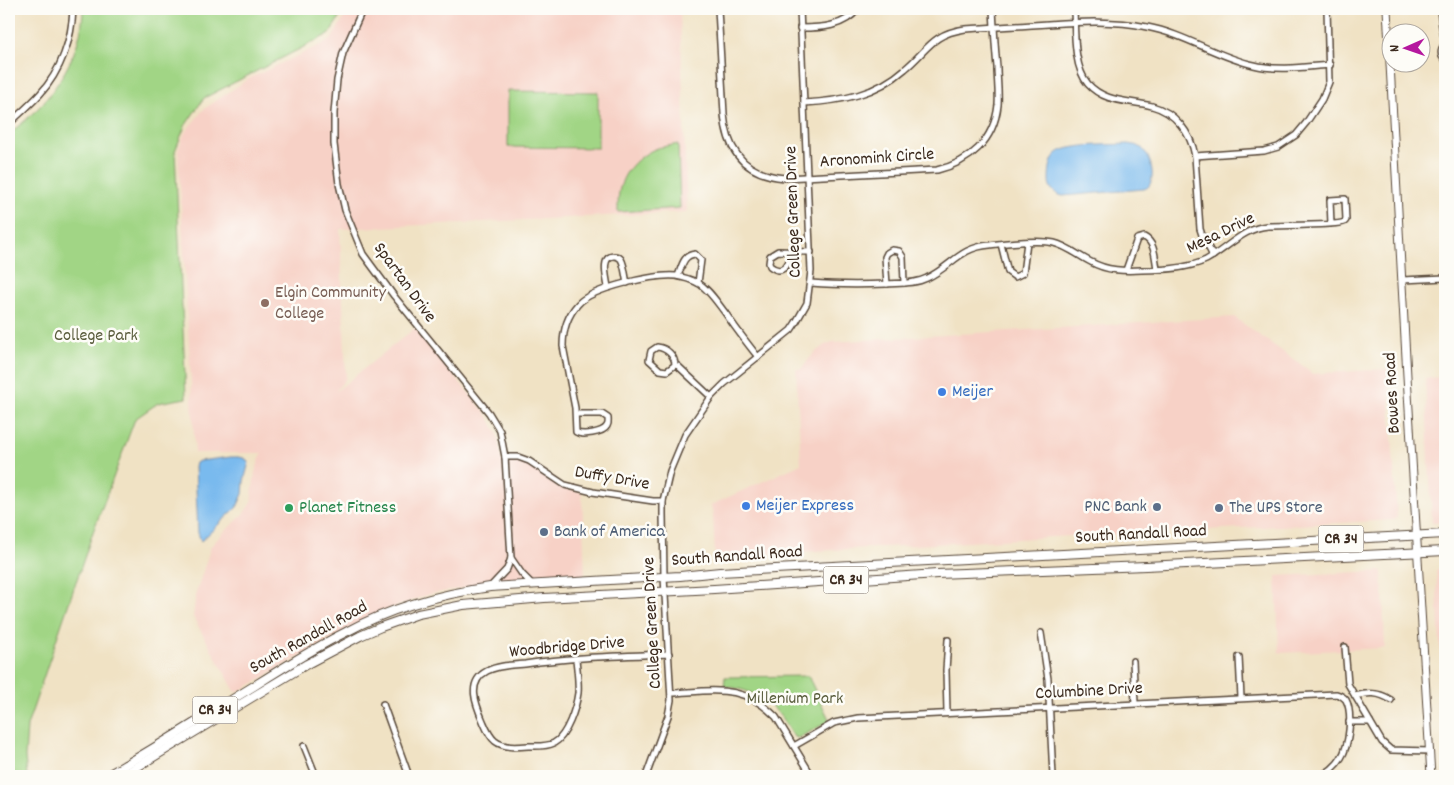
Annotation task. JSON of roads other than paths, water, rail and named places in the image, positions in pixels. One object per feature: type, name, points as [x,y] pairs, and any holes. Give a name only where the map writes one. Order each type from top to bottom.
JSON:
[{"type":"main road","name":"Bowes Road","points":[[1387,9],[1432,776]]},
{"type":"main road","name":"CR 34","points":[[1417,535],[1445,534]]},
{"type":"main road","name":"South Randall Road","points":[[106,776],[346,631],[416,603],[468,590],[802,568],[1417,535]]},
{"type":"main road","name":"CR 34","points":[[1418,552],[1445,551]]},
{"type":"main road","name":"South Randall Road","points":[[122,776],[353,639],[380,627],[418,614],[463,605],[544,598],[937,574],[1136,567],[1418,552]]},
{"type":"street","points":[[9,124],[40,94],[57,69],[70,36],[73,9]]},
{"type":"street","name":"Spartan Drive","points":[[365,9],[360,15],[343,53],[337,80],[334,144],[339,184],[345,210],[363,254],[394,296],[489,413],[500,431],[505,457],[511,558]]},
{"type":"street","name":"Aronomink Circle","points":[[718,9],[725,125],[728,139],[739,158],[750,168],[770,176],[785,178],[937,170],[954,165],[975,152],[985,141],[997,111],[998,93],[993,9]]},
{"type":"street","name":"College Green Drive","points":[[646,776],[668,716],[671,693],[664,577],[663,501],[670,471],[685,435],[711,397],[724,384],[791,330],[807,303],[811,283],[811,252],[800,9]]},
{"type":"street","points":[[800,28],[832,25],[846,20],[858,9]]},
{"type":"street","points":[[1074,9],[1077,56],[1088,84],[1108,98],[1153,106],[1171,115],[1188,134],[1195,156],[1199,222],[1202,235],[1212,256]]},
{"type":"street","points":[[1195,156],[1271,150],[1284,144],[1296,135],[1322,99],[1329,82],[1327,9]]},
{"type":"street","points":[[1440,9],[1445,43],[1441,53],[1445,60]]},
{"type":"street","points":[[804,103],[840,100],[868,91],[906,69],[930,43],[946,34],[965,29],[1075,23],[1116,23],[1149,27],[1180,36],[1227,57],[1255,66],[1280,68],[1330,65]]},
{"type":"street","points":[[1345,199],[1346,220],[1342,223],[1331,224],[1330,200],[1345,199]]},
{"type":"street","name":"Mesa Drive","points":[[811,283],[849,285],[904,283],[927,278],[966,251],[975,247],[1027,242],[1054,243],[1103,267],[1116,270],[1188,266],[1212,256],[1242,235],[1256,228],[1331,224]]},
{"type":"street","points":[[1126,270],[1137,239],[1144,237],[1150,240],[1157,269]]},
{"type":"street","points":[[1001,244],[1008,272],[1015,277],[1023,273],[1027,242]]},
{"type":"street","points":[[887,284],[886,257],[887,253],[892,250],[899,251],[903,257],[904,283]]},
{"type":"street","points":[[793,252],[787,266],[778,270],[770,266],[770,256],[778,252],[793,252],[811,252]]},
{"type":"street","points":[[678,276],[686,257],[696,254],[701,260],[698,283]]},
{"type":"street","points":[[608,287],[605,265],[611,256],[619,257],[622,262],[627,283]]},
{"type":"street","points":[[576,414],[602,414],[608,418],[607,426],[603,430],[581,435],[576,432],[576,414],[564,346],[564,332],[571,314],[578,304],[588,296],[608,287],[664,276],[678,276],[698,283],[711,295],[758,357]]},
{"type":"street","points":[[1402,280],[1445,278]]},
{"type":"street","points":[[676,365],[667,371],[660,370],[649,360],[651,351],[657,347],[667,351],[673,356],[676,365],[711,397]]},
{"type":"street","name":"Duffy Drive","points":[[505,457],[518,457],[529,461],[565,485],[593,492],[663,501]]},
{"type":"street","points":[[511,558],[522,574],[533,585]]},
{"type":"street","points":[[490,588],[507,569],[511,558]]},
{"type":"street","points":[[1041,633],[1047,663],[1053,776]]},
{"type":"street","points":[[947,713],[948,640]]},
{"type":"street","points":[[1345,647],[1348,686],[1382,742],[1391,750],[1430,751]]},
{"type":"street","name":"Woodbridge Drive","points":[[576,659],[578,684],[576,703],[565,732],[559,740],[552,744],[510,747],[496,742],[491,737],[474,698],[475,686],[481,676],[491,670],[534,662],[576,659],[669,654]]},
{"type":"street","points":[[1239,657],[1241,698]]},
{"type":"street","points":[[1133,661],[1135,704]]},
{"type":"street","points":[[671,693],[727,691],[753,698],[776,717],[812,776]]},
{"type":"street","points":[[1355,696],[1370,693],[1391,700]]},
{"type":"street","name":"Columbine Drive","points":[[794,746],[834,723],[852,718],[1241,698],[1338,694],[1346,701],[1349,722]]},
{"type":"street","points":[[383,704],[409,776]]},
{"type":"street","points":[[1320,776],[1331,770],[1341,758],[1348,743],[1349,722],[1370,722]]},
{"type":"street","points":[[304,746],[316,776]]},
{"type":"water","points":[[1128,144],[1140,147],[1149,159],[1152,180],[1147,188],[1063,196],[1057,194],[1051,188],[1049,173],[1051,164],[1059,152],[1082,146]]},
{"type":"water","points":[[231,457],[243,458],[249,462],[243,494],[237,507],[201,541],[198,533],[196,463]]},
{"type":"place","name":"Elgin Community College","points":[[265,303]]},
{"type":"place","name":"Meijer","points":[[942,392]]},
{"type":"place","name":"Meijer Express","points":[[746,506]]},
{"type":"place","name":"PNC Bank","points":[[1157,507]]},
{"type":"place","name":"Planet Fitness","points":[[289,508]]},
{"type":"place","name":"The UPS Store","points":[[1219,508]]},
{"type":"place","name":"Bank of America","points":[[544,532]]},
{"type":"park label","name":"College Park","points":[[96,336]]},
{"type":"park label","name":"Millenium Park","points":[[795,699]]}]
